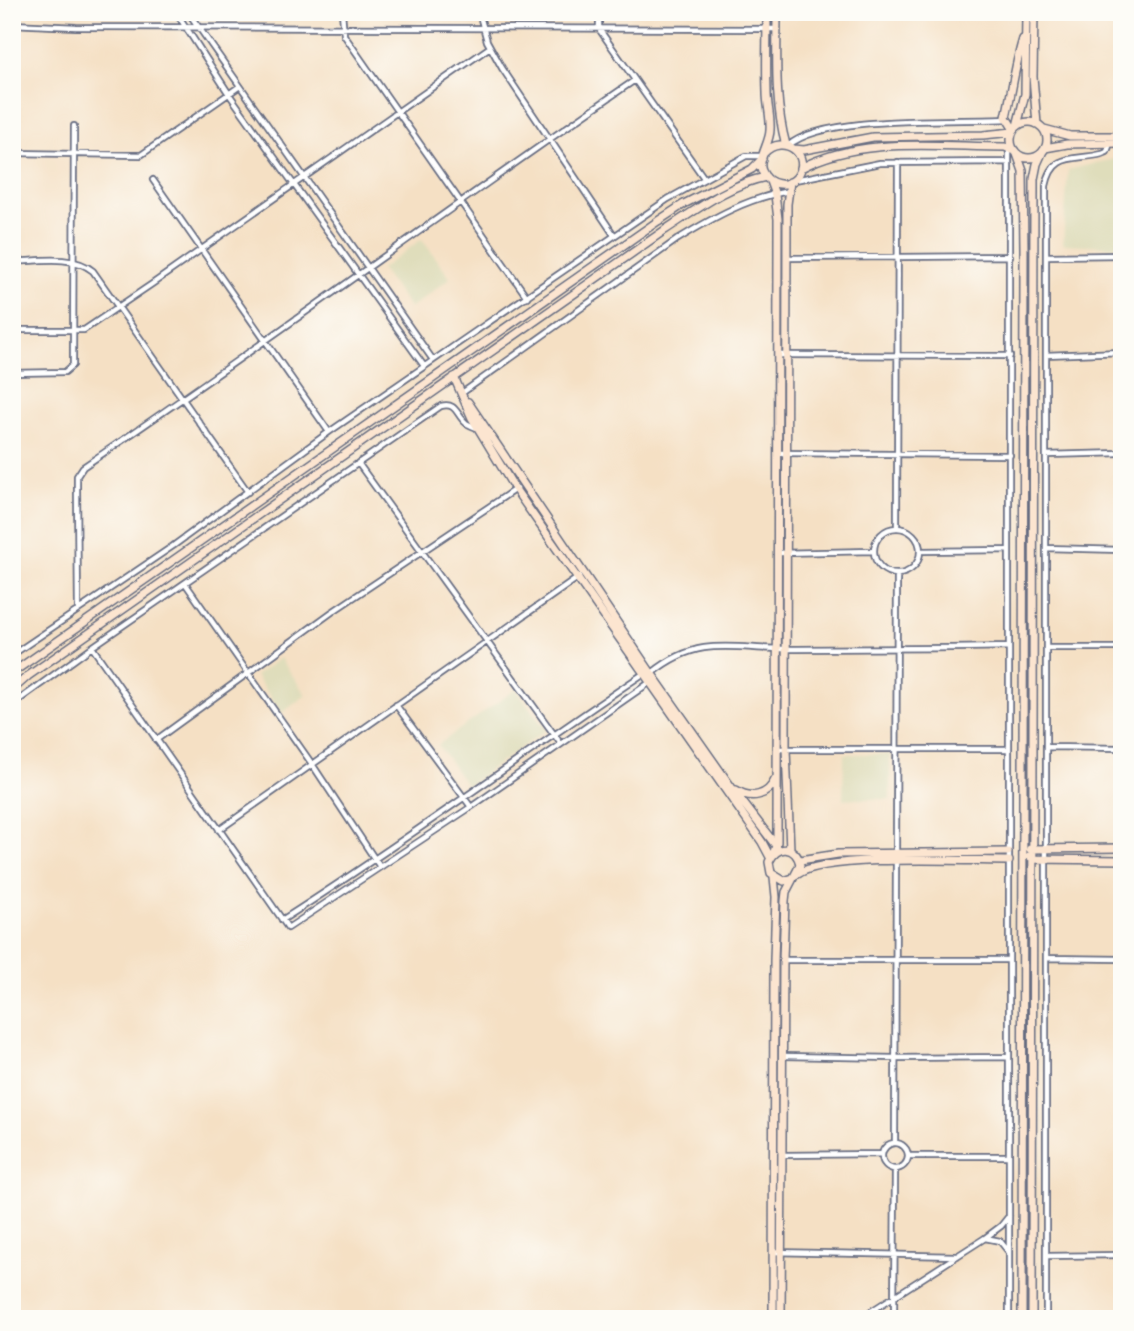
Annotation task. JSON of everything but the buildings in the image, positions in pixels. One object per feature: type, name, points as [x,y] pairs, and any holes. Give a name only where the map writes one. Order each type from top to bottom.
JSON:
[{"type":"street","points":[[176,12],[229,94],[424,366]]},
{"type":"street","points":[[188,12],[433,360]]},
{"type":"street","points":[[342,12],[344,35],[527,297]]},
{"type":"street","points":[[479,12],[490,47],[614,235]]},
{"type":"street","points":[[599,12],[598,29],[704,178]]},
{"type":"street","points":[[767,12],[767,102],[771,127],[763,156],[762,172],[774,193],[779,219],[783,355]]},
{"type":"street","points":[[777,12],[776,90],[779,116],[789,147],[801,161],[801,168],[791,184],[783,355],[781,749],[790,850],[800,860]]},
{"type":"street","points":[[1009,1319],[1009,162],[1025,94],[1026,12]]},
{"type":"street","points":[[1032,1319],[1034,179],[1037,163],[1047,140],[1040,127],[1033,77],[1034,12]]},
{"type":"street","points":[[12,24],[777,29]]},
{"type":"street","points":[[1006,119],[1014,70],[1026,32]]},
{"type":"street","points":[[12,330],[80,331],[120,307],[490,47]]},
{"type":"street","points":[[78,611],[77,487],[79,472],[85,466],[635,80]]},
{"type":"street","points":[[12,153],[141,155],[240,86]]},
{"type":"street","points":[[789,147],[804,135],[850,125],[899,121],[1006,119],[1015,129]]},
{"type":"street","points":[[12,673],[658,221],[684,204],[752,169],[774,146],[804,150],[873,137],[983,135],[1015,129],[1029,122],[1070,136],[1122,136]]},
{"type":"street","points":[[12,373],[68,371],[73,365],[74,125]]},
{"type":"street","points":[[1046,1319],[1046,187],[1051,171],[1061,161],[1102,154],[1107,152],[1110,143]]},
{"type":"street","points":[[801,168],[830,156],[893,146],[1013,149],[1029,158],[1044,149],[1067,144],[1122,144]]},
{"type":"street","points":[[1013,149],[1023,171],[1024,250],[1022,1319]]},
{"type":"street","points":[[12,655],[248,492],[329,432],[668,199],[746,156],[763,156]]},
{"type":"street","points":[[12,690],[454,377],[665,230],[725,193],[747,182],[768,179],[782,185],[791,184],[855,166],[898,162],[1009,162]]},
{"type":"street","points":[[897,528],[898,162]]},
{"type":"street","points":[[153,180],[329,432]]},
{"type":"street","points":[[462,393],[678,239],[712,218],[791,184]]},
{"type":"street","points":[[1046,256],[1122,255]]},
{"type":"street","points":[[787,258],[1010,256]]},
{"type":"street","points":[[12,262],[73,261],[93,271],[248,492]]},
{"type":"street","points":[[1046,355],[1122,352]]},
{"type":"street","points":[[783,355],[1010,356]]},
{"type":"street","points":[[454,377],[478,428],[580,576],[643,674],[762,842],[775,852],[790,850]]},
{"type":"street","points":[[462,393],[490,433],[518,486]]},
{"type":"street","points":[[12,705],[441,406],[448,404],[466,424],[478,428]]},
{"type":"street","points":[[782,453],[1010,454]]},
{"type":"street","points":[[1046,454],[1122,453]]},
{"type":"street","points":[[358,463],[561,744]]},
{"type":"street","points":[[156,740],[332,612],[518,486]]},
{"type":"street","points":[[897,528],[912,534],[920,551],[917,563],[912,569],[897,575],[883,571],[874,559],[873,551],[883,532],[897,528]]},
{"type":"street","points":[[1045,548],[1122,550]]},
{"type":"street","points":[[920,551],[1009,550]]},
{"type":"street","points":[[782,553],[873,551]]},
{"type":"street","points":[[895,1143],[897,575]]},
{"type":"street","points":[[219,830],[580,576]]},
{"type":"street","points":[[580,576],[652,673],[775,852]]},
{"type":"street","points":[[185,583],[312,764],[380,867]]},
{"type":"street","points":[[282,920],[374,860],[643,674],[652,673],[666,662],[701,649],[720,646],[782,649],[1009,647]]},
{"type":"street","points":[[92,647],[288,929],[561,744],[649,682],[652,673]]},
{"type":"street","points":[[1046,648],[1122,648]]},
{"type":"street","points":[[396,705],[471,807]]},
{"type":"street","points":[[1046,747],[1122,748]]},
{"type":"street","points":[[781,749],[1009,749]]},
{"type":"street","points":[[781,749],[777,773],[775,852],[769,868],[774,877],[776,897],[774,960],[777,1252],[781,1319]]},
{"type":"street","points":[[725,778],[740,793],[756,796],[770,789],[777,773]]},
{"type":"street","points":[[1023,852],[1033,848],[1122,848]]},
{"type":"street","points":[[1023,852],[1033,859],[1122,860]]},
{"type":"street","points":[[800,860],[838,854],[1009,856]]},
{"type":"street","points":[[774,877],[784,881],[809,868],[895,856]]},
{"type":"street","points":[[773,1319],[782,1155],[786,892],[800,860]]},
{"type":"street","points":[[1046,958],[1122,958]]},
{"type":"street","points":[[783,960],[1009,960]]},
{"type":"street","points":[[782,1056],[895,1059],[1009,1057]]},
{"type":"street","points":[[895,1143],[903,1146],[908,1156],[906,1164],[895,1170],[887,1167],[882,1154],[887,1146],[895,1143]]},
{"type":"street","points":[[782,1155],[882,1154]]},
{"type":"street","points":[[908,1156],[1009,1156]]},
{"type":"street","points":[[894,1319],[895,1170]]},
{"type":"street","points":[[859,1319],[985,1238],[1010,1216]]},
{"type":"street","points":[[985,1238],[1000,1241],[1010,1254]]},
{"type":"street","points":[[777,1252],[957,1256]]},
{"type":"street","points":[[1046,1256],[1122,1255]]},
{"type":"shaded area","points":[[1122,157],[1122,247],[1063,244],[1068,170]]},
{"type":"shaded area","points":[[422,239],[450,278],[410,308],[381,269]]},
{"type":"shaded area","points":[[280,658],[306,695],[282,713],[255,676]]},
{"type":"shaded area","points":[[516,689],[546,730],[467,786],[438,745]]},
{"type":"shaded area","points":[[844,754],[890,754],[890,799],[843,799]]}]
